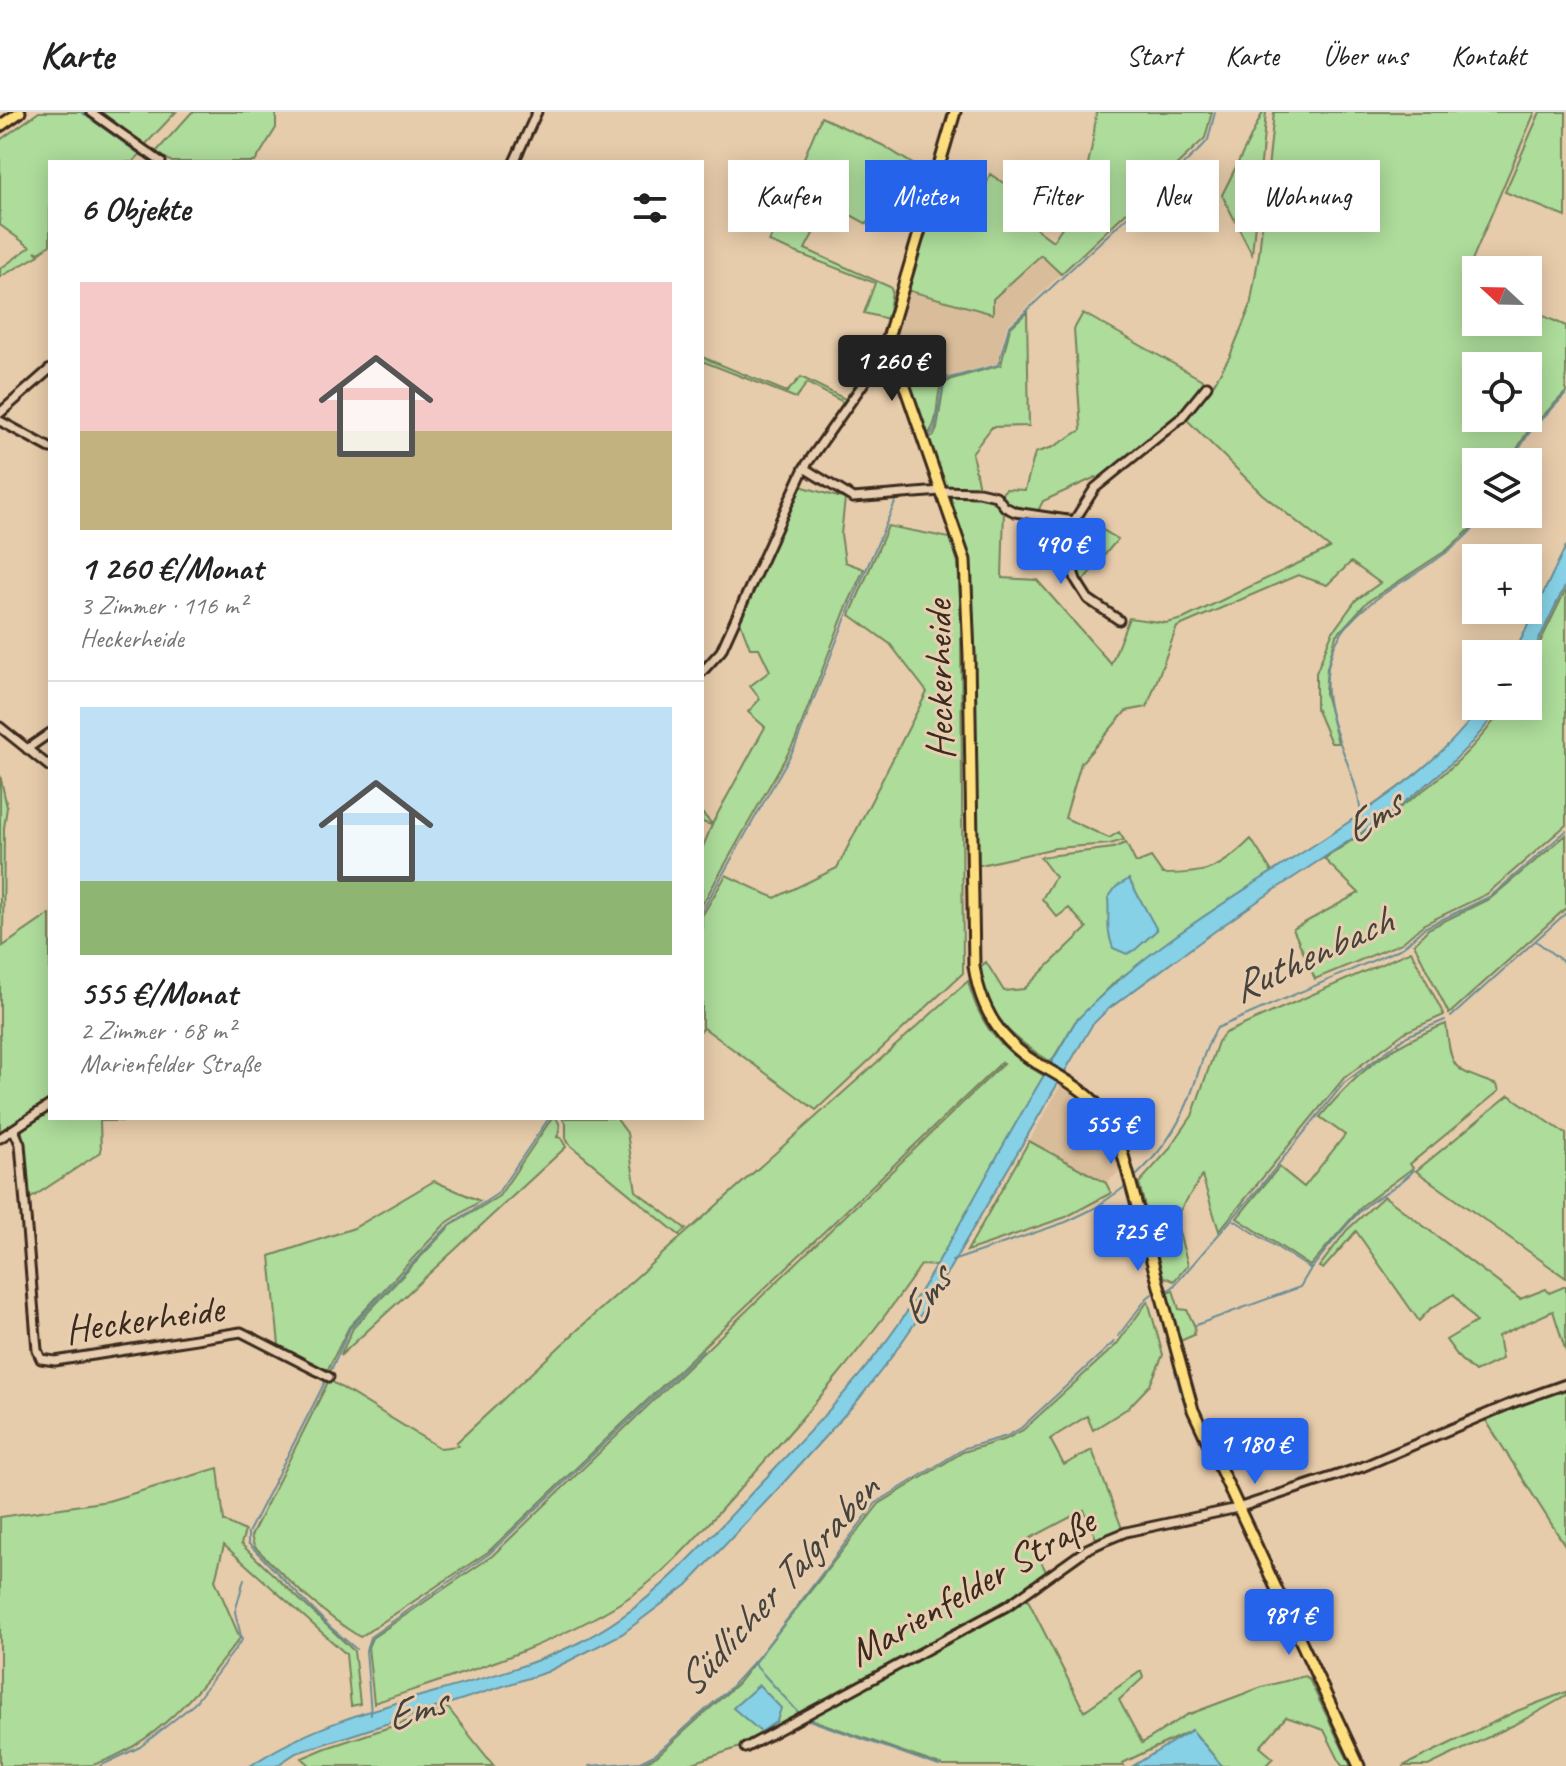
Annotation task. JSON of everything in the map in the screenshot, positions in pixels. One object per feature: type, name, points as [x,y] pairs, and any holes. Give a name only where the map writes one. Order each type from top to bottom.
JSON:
[{"type":"main road","points":[[0,126],[20,112]]},
{"type":"main road","points":[[889,344],[890,327],[955,112]]},
{"type":"main road","name":"Heckerheide","points":[[889,344],[965,560],[974,966],[981,998],[993,1023],[1007,1041],[1093,1101],[1113,1128],[1123,1150],[1186,1392],[1238,1508]]},
{"type":"main road","points":[[1238,1508],[1359,1766]]},
{"type":"street","points":[[91,112],[158,160]]},
{"type":"street","points":[[515,160],[537,112]]},
{"type":"street","points":[[704,670],[721,651],[804,468],[868,377],[883,346],[889,344]]},
{"type":"street","points":[[0,413],[48,371]]},
{"type":"street","points":[[1119,620],[1088,599],[1076,580],[1069,558],[1074,521],[1095,488],[1181,418],[1207,386]]},
{"type":"street","points":[[0,421],[48,447]]},
{"type":"street","points":[[804,468],[853,498],[941,491],[992,495],[1015,512],[1074,521]]},
{"type":"street","points":[[0,727],[48,765]]},
{"type":"street","points":[[27,749],[48,734]]},
{"type":"street","points":[[0,1138],[48,1106]]},
{"type":"street","name":"Heckerheide","points":[[14,1130],[20,1144],[37,1350],[41,1359],[55,1361],[241,1332],[329,1377]]},
{"type":"street","name":"Marienfelder Straße","points":[[745,1748],[1007,1606],[1087,1549],[1104,1541],[1126,1532],[1238,1508],[1362,1467],[1512,1403],[1566,1384]]},
{"type":"shaded area","points":[[1041,255],[1061,274],[1007,326],[997,364],[946,377],[903,373],[891,339],[905,289],[992,313],[993,299]]},
{"type":"shaded area","points":[[1061,1085],[1092,1109],[1111,1139],[1120,1162],[1120,1171],[1106,1183],[1029,1141]]},
{"type":"green space","points":[[39,112],[84,112],[142,152],[135,160],[48,160],[48,246],[39,253],[35,251],[39,255],[0,277],[0,269],[30,247],[0,225],[0,140]]},
{"type":"green space","points":[[101,112],[176,112],[145,145]]},
{"type":"green space","points":[[192,112],[276,112],[276,128],[256,160],[169,160],[156,152]]},
{"type":"green space","points":[[1096,112],[1212,112],[1205,138],[1182,160],[1126,160],[1126,213],[1110,228],[1110,160],[1089,160]]},
{"type":"green space","points":[[1263,112],[1266,112],[1261,160],[1239,160]]},
{"type":"green space","points":[[1274,112],[1535,112],[1474,256],[1462,256],[1462,336],[1542,336],[1542,315],[1566,326],[1566,392],[1542,417],[1542,352],[1462,352],[1462,432],[1527,432],[1518,448],[1462,448],[1462,528],[1472,528],[1447,550],[1367,602],[1336,636],[1327,668],[1325,693],[1338,743],[1331,743],[1316,708],[1316,673],[1332,633],[1356,600],[1380,583],[1351,562],[1327,585],[1298,575],[1177,627],[1147,707],[1126,711],[1081,763],[1065,818],[1109,838],[1119,832],[1124,840],[1055,848],[976,866],[972,618],[968,559],[949,498],[953,494],[982,495],[999,504],[1004,510],[1002,578],[1037,580],[1111,664],[1129,618],[1166,623],[1183,619],[1330,548],[1262,494],[1185,418],[1213,385],[1230,356],[1250,307],[1261,232],[1380,232],[1380,160],[1269,160]]},
{"type":"green space","points":[[1540,112],[1566,112],[1566,217],[1505,192]]},
{"type":"green space","points":[[821,117],[882,145],[906,160],[865,160],[865,223],[849,214],[849,160],[803,160]]},
{"type":"green space","points":[[1235,169],[1235,221],[1222,195]]},
{"type":"green space","points":[[990,174],[1003,183],[1003,232],[1041,232],[1053,241],[1058,232],[1105,232],[1061,274],[1041,255],[993,299],[993,314],[910,291],[907,285],[924,232],[987,232],[987,183]]},
{"type":"green space","points":[[773,232],[814,232],[805,249],[890,287],[888,319],[864,313],[875,283],[769,242]]},
{"type":"green space","points":[[1241,232],[1254,232],[1252,254]]},
{"type":"green space","points":[[1027,312],[1029,426],[992,427],[972,453],[979,489],[945,487],[927,439],[937,429],[944,384],[1001,365],[1010,328]]},
{"type":"green space","points":[[1083,313],[1206,382],[1179,415],[1099,481],[1096,477],[1043,501],[1037,513],[1016,509],[1001,494],[1006,489],[1025,490],[1035,453],[1053,447],[1081,430],[1074,329]]},
{"type":"green space","points":[[704,358],[787,392],[801,377],[845,399],[863,374],[868,372],[845,403],[807,383],[796,398],[704,362]]},
{"type":"green space","points":[[903,373],[946,377],[939,391],[934,423],[926,436]]},
{"type":"green space","points":[[800,486],[845,499],[841,534],[845,562],[864,569],[795,741],[704,901],[704,844],[712,825],[704,823],[704,815],[712,824],[765,727],[748,712],[760,699],[750,686],[770,671],[759,648],[750,648],[739,619]]},
{"type":"green space","points":[[1081,517],[1118,539],[1081,583],[1073,550]]},
{"type":"green space","points":[[888,526],[950,538],[958,563],[961,614],[963,973],[816,1110],[704,1028],[704,913],[726,875],[775,898],[837,868],[927,692],[890,644],[850,615]]},
{"type":"green space","points":[[1566,589],[1566,825],[1487,894],[1424,924],[1402,943],[1315,979],[1293,929],[1359,893],[1324,859],[1422,792],[1467,752],[1494,720],[1542,720],[1541,640]]},
{"type":"green space","points":[[0,775],[7,807],[3,946],[48,915],[48,1120],[148,1121],[100,1121],[101,1152],[28,1200],[21,1121],[0,1134]]},
{"type":"green space","points":[[1566,835],[1566,908],[1449,1014],[1414,944],[1428,929],[1491,898]]},
{"type":"green space","points":[[1251,839],[1272,872],[1116,981],[1075,1022],[1051,1062],[1013,1035],[994,1012],[987,999],[979,968],[986,962],[1004,991],[1024,989],[1087,928],[1069,908],[1057,917],[1042,899],[1055,877],[1040,857],[1113,848],[1126,843],[1136,863],[1151,857],[1163,874],[1191,873],[1221,864]]},
{"type":"green space","points":[[1411,951],[1444,1015],[1405,1032],[1344,1078],[1219,1231],[1202,1176],[1175,1218],[1188,1265],[1174,1281],[1162,1276],[1139,1183],[1167,1152],[1192,1116],[1218,1042],[1225,1033]]},
{"type":"green space","points":[[968,981],[979,1013],[995,1037],[1044,1076],[936,1266],[921,1265],[856,1353],[786,1436],[685,1549],[641,1589],[565,1633],[471,1671],[374,1703],[368,1647],[372,1638],[492,1556],[1004,1063],[488,1552],[360,1637],[291,1583],[254,1546],[251,1536],[329,1380],[440,1448],[458,1446],[456,1443],[585,1323]]},
{"type":"green space","points":[[1446,1024],[1450,1051],[1457,1066],[1497,1085],[1499,1091],[1410,1164],[1413,1168],[1363,1205],[1310,1266],[1237,1218],[1279,1167],[1304,1187],[1345,1135],[1320,1117],[1334,1100],[1376,1061],[1408,1041]]},
{"type":"green space","points":[[1509,1095],[1566,1134],[1566,1278],[1416,1171]]},
{"type":"green space","points":[[551,1120],[557,1120],[560,1130],[557,1137],[566,1147],[340,1356],[353,1328],[450,1226],[499,1196]]},
{"type":"green space","points":[[563,1120],[617,1120],[627,1133],[636,1191],[686,1229],[679,1235],[569,1144]]},
{"type":"green space","points":[[1029,1141],[1106,1183],[1111,1193],[1066,1217],[967,1251]]},
{"type":"green space","points":[[434,1181],[480,1201],[445,1224],[349,1327],[327,1371],[279,1345],[270,1256],[354,1228]]},
{"type":"green space","points":[[1384,1196],[1520,1299],[1546,1289],[1549,1293],[1566,1286],[1566,1352],[1553,1311],[1498,1336],[1502,1359],[1475,1372],[1446,1340],[1476,1322],[1454,1294],[1430,1309],[1419,1321],[1356,1231],[1323,1269],[1319,1267],[1347,1230]]},
{"type":"green space","points":[[1173,1290],[1179,1309],[1187,1310],[1195,1327],[1194,1335],[1178,1342],[1165,1293]]},
{"type":"green space","points":[[1148,1301],[1163,1355],[1150,1385],[1128,1408],[1093,1430],[1087,1416],[1050,1439],[1064,1465],[1092,1450],[1123,1531],[1097,1541],[1084,1510],[1029,1539],[1048,1575],[1006,1604],[743,1746],[684,1766],[613,1766],[641,1764],[657,1756],[738,1683],[879,1504],[963,1452],[1006,1439],[1023,1430],[1116,1345]]},
{"type":"green space","points":[[1566,1389],[1566,1547],[1485,1419]]},
{"type":"green space","points":[[218,1468],[224,1521],[245,1531],[241,1544],[354,1651],[360,1704],[351,1706],[346,1654],[224,1545],[215,1580],[240,1638],[176,1713],[138,1744],[93,1765],[0,1766],[0,1517],[108,1501]]},
{"type":"green space","points":[[1026,1596],[1084,1711],[1141,1671],[1143,1678],[1119,1700],[1142,1743],[1187,1715],[1262,1687],[1305,1676],[1351,1766],[1342,1766],[1324,1730],[1286,1717],[1260,1747],[1273,1758],[1265,1766],[1222,1766],[1192,1730],[1123,1763],[1124,1766],[943,1766],[807,1718]]},
{"type":"green space","points":[[1566,1692],[1566,1696],[1518,1723],[1428,1766],[1403,1766],[1517,1711]]},
{"type":"green space","points":[[448,1708],[494,1766],[311,1766],[302,1758],[326,1748]]},
{"type":"water","points":[[1566,546],[1566,584],[1539,640],[1521,640],[1528,624],[1542,624],[1542,596]]},
{"type":"water","name":"Ems","points":[[1470,720],[1490,720],[1454,761],[1425,786],[1363,832],[1208,936],[1107,1010],[1092,1025],[933,1297],[890,1359],[858,1400],[687,1585],[622,1634],[547,1672],[296,1753],[276,1766],[250,1766],[328,1726],[538,1660],[603,1629],[648,1597],[689,1560],[806,1435],[881,1348],[938,1262],[1075,1022],[1133,968],[1165,944],[1414,776]]},
{"type":"water","points":[[1129,879],[1157,930],[1127,954],[1113,948],[1108,928],[1108,898],[1116,887]]},
{"type":"water","points":[[759,1685],[781,1708],[777,1721],[761,1732],[733,1708]]},
{"type":"water","points":[[1192,1730],[1222,1766],[1133,1766]]},
{"type":"waterway","points":[[81,112],[142,156]]},
{"type":"waterway","points":[[928,437],[935,429],[943,384],[949,378],[998,365],[1009,327],[1201,148],[1208,140],[1215,112]]},
{"type":"waterway","points":[[1520,448],[1529,433],[1566,394]]},
{"type":"waterway","points":[[704,907],[795,747],[897,498]]},
{"type":"waterway","name":"Ems","points":[[1361,816],[1355,785],[1329,709],[1330,659],[1342,633],[1362,611],[1440,557],[1472,528]]},
{"type":"waterway","name":"Ruthenbach","points":[[1137,1175],[1159,1151],[1178,1123],[1217,1028],[1402,948],[1424,928],[1491,896],[1566,831]]},
{"type":"waterway","name":"Südlicher Talgraben","points":[[1451,1017],[1566,913]]},
{"type":"waterway","points":[[1536,941],[1566,964]]},
{"type":"waterway","name":"Südlicher Talgraben","points":[[1166,1291],[1172,1288],[1260,1187],[1344,1083],[1407,1036],[1445,1020]]},
{"type":"waterway","points":[[330,1372],[350,1328],[448,1226],[497,1194],[548,1120]]},
{"type":"waterway","points":[[1234,1220],[1311,1269],[1359,1212],[1414,1170]]},
{"type":"waterway","name":"Ruthenbach","points":[[952,1261],[1066,1222],[1095,1208],[1126,1186]]},
{"type":"waterway","points":[[1196,1325],[1300,1287],[1310,1270]]},
{"type":"waterway","name":"Südlicher Talgraben","points":[[1118,1336],[1152,1294]]},
{"type":"waterway","name":"Südlicher Talgraben","points":[[589,1766],[640,1762],[656,1754],[730,1688],[759,1656],[876,1503],[965,1448],[1007,1436],[1021,1428],[1115,1341]]},
{"type":"waterway","name":"Ems","points":[[371,1714],[366,1650],[370,1637],[489,1554],[703,1350]]},
{"type":"waterway","points":[[1170,1350],[1181,1394],[1192,1419]]},
{"type":"waterway","points":[[326,1380],[248,1533],[248,1543],[329,1626],[356,1649]]},
{"type":"waterway","points":[[100,1766],[140,1747],[194,1704],[242,1640],[235,1612],[244,1579]]},
{"type":"waterway","points":[[754,1664],[799,1713]]},
{"type":"waterway","points":[[806,1719],[939,1766]]}]
